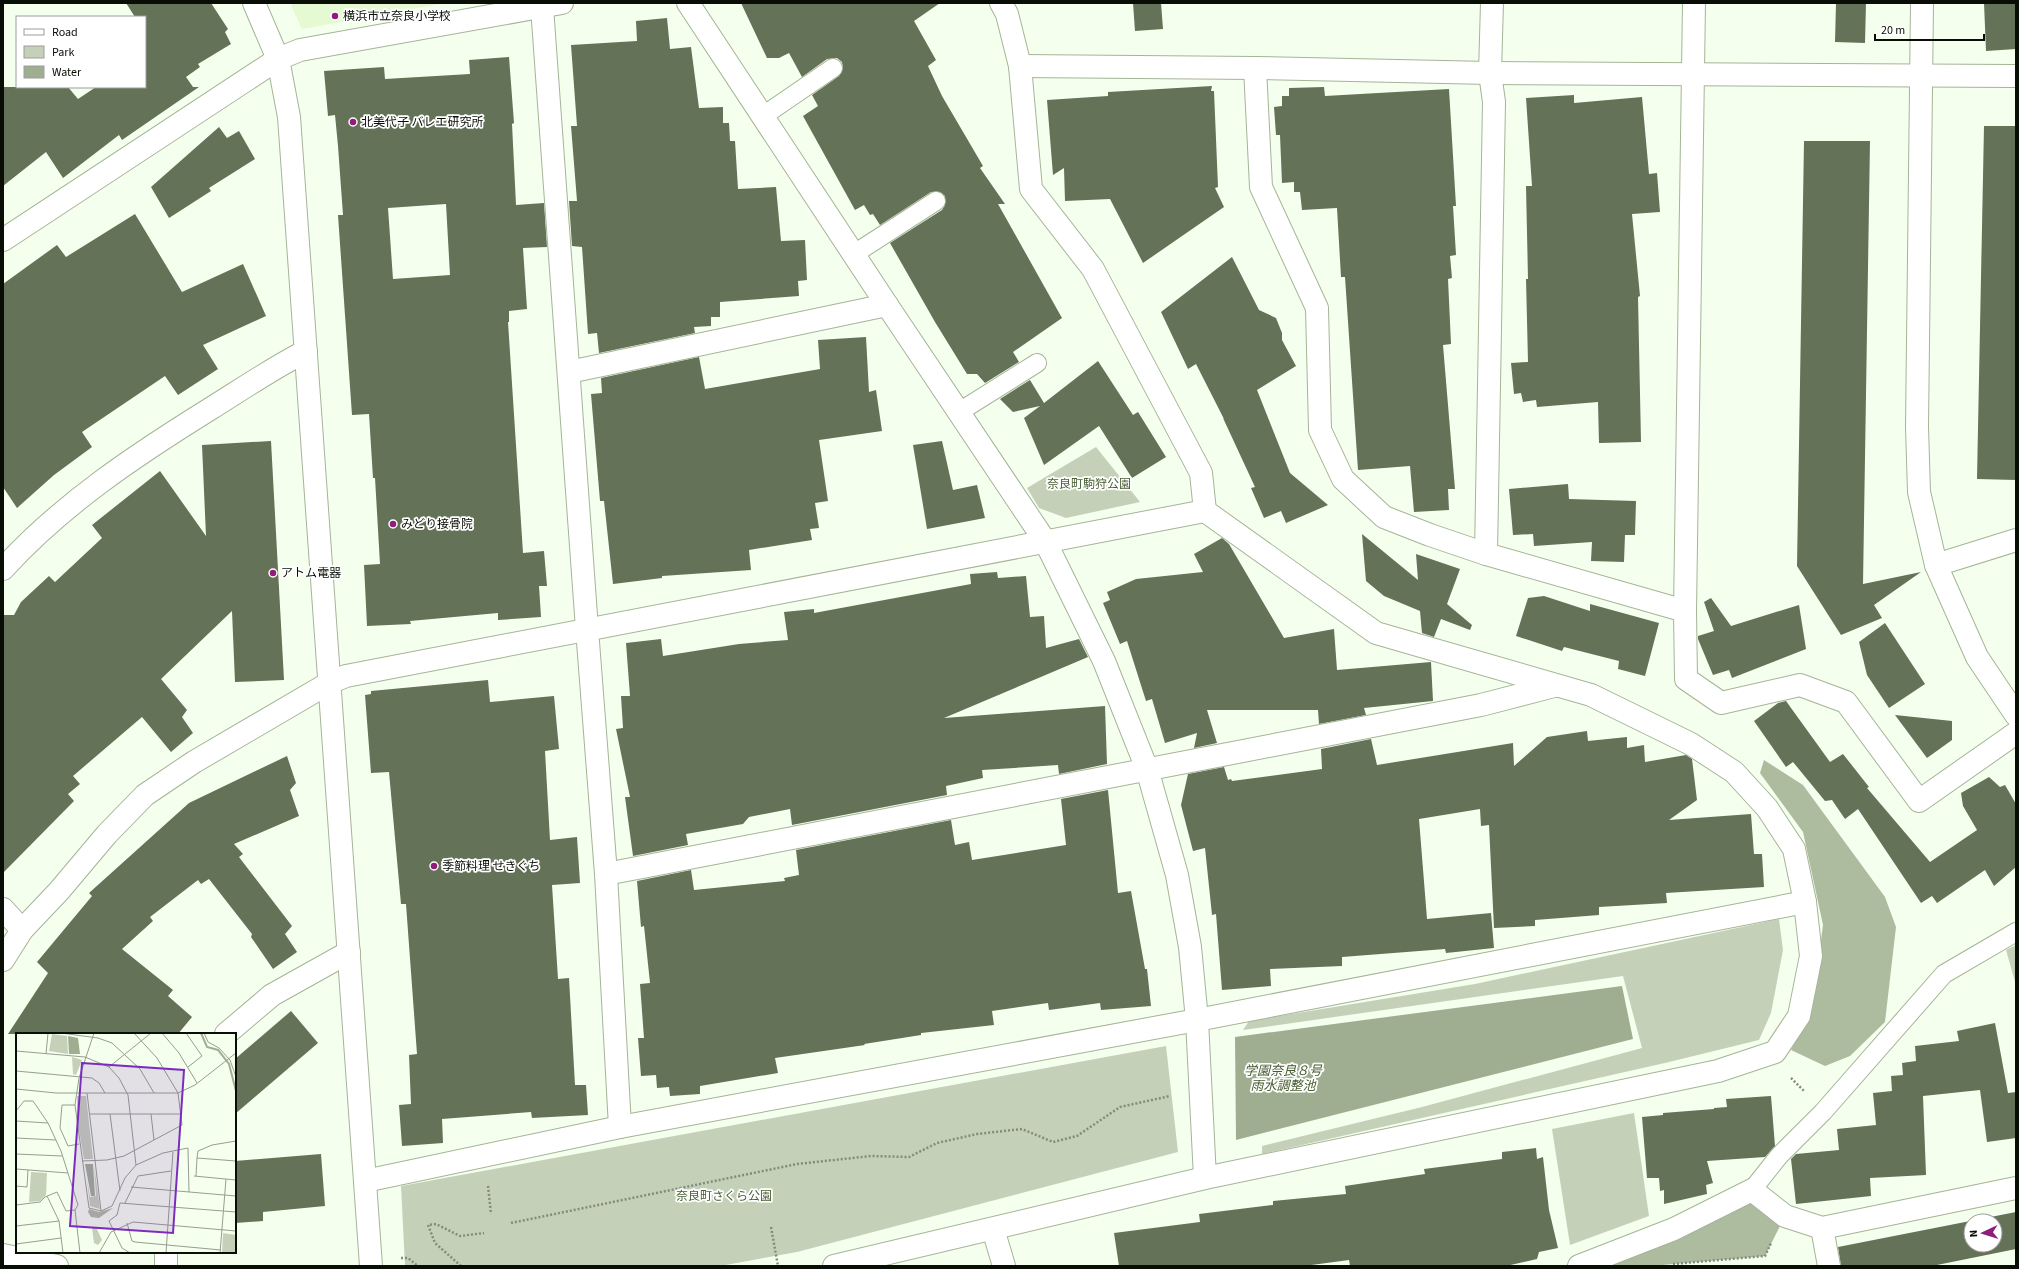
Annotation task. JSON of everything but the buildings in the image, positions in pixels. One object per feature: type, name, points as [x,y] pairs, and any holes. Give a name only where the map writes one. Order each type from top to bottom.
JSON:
[{"type":"street","points":[[254,3],[278,59],[289,117],[371,1266]]},
{"type":"street","points":[[688,3],[1045,541],[1104,660],[1147,769],[1177,875],[1190,948],[1196,1020],[1205,1178]]},
{"type":"street","points":[[1001,3],[1008,14],[1020,66],[1031,189],[1093,269],[1201,473],[1205,512]]},
{"type":"street","points":[[1486,554],[1494,102],[1490,73],[1492,3]]},
{"type":"street","points":[[1694,3],[1685,610],[1686,679],[1721,703],[1800,685],[1846,702],[1919,800],[2016,733]]},
{"type":"street","points":[[1922,3],[1917,427],[1919,492],[1936,565],[1954,610],[1977,657],[2016,715]]},
{"type":"street","points":[[3,240],[278,59],[300,50],[552,5],[569,372],[606,874],[620,1127]]},
{"type":"street","points":[[1020,66],[1255,68],[1490,73],[1921,74],[2016,76]]},
{"type":"street","points":[[1255,68],[1261,187],[1317,308],[1320,430],[1343,479],[1384,517],[1430,535],[1486,554],[1685,610]]},
{"type":"street","points":[[569,372],[887,305]]},
{"type":"street","points":[[3,568],[21,549],[87,493],[153,444],[283,363],[306,351]]},
{"type":"street","points":[[3,960],[22,930],[59,891],[107,834],[145,795],[194,762],[329,683],[354,674],[1045,541],[1205,512],[1376,633],[1554,686],[1591,695],[1691,744],[1734,772],[1767,808],[1794,849],[1805,902],[1811,956],[1799,1016],[1775,1052],[1718,1071],[1205,1178],[834,1266]]},
{"type":"street","points":[[1936,565],[2016,540]]},
{"type":"street","points":[[606,874],[1481,705],[1554,686]]},
{"type":"street","points":[[365,1181],[620,1127],[1196,1020],[1805,902]]},
{"type":"street","points":[[3,909],[22,930]]},
{"type":"street","points":[[227,1033],[272,995],[349,952]]},
{"type":"street","points":[[1579,1266],[1674,1229],[1752,1190],[1785,1216],[1822,1228],[2016,1188]]},
{"type":"street","points":[[1822,1228],[1829,1266]]},
{"type":"street","points":[[993,1229],[1004,1266]]},
{"type":"street","points":[[166,1253],[166,1266]]},
{"type":"street","points":[[3,1255],[57,1266]]},
{"type":"lane","points":[[763,116],[833,68]]},
{"type":"lane","points":[[854,254],[936,201]]},
{"type":"lane","points":[[959,412],[1037,363]]},
{"type":"lane","points":[[1752,1190],[1779,1156],[1823,1112],[1944,974],[2016,932]]},
{"type":"path","points":[[511,1223],[797,1164],[870,1156],[909,1157],[937,1143],[977,1134],[1022,1129],[1053,1142],[1077,1136],[1120,1107],[1160,1098],[1200,1092]]},
{"type":"path","points":[[1666,1265],[1765,1256],[1785,1216]]},
{"type":"path","points":[[461,1266],[435,1243],[428,1225],[436,1224],[460,1236],[484,1233]]},
{"type":"path","points":[[771,1227],[778,1266]]},
{"type":"path","points":[[394,1258],[408,1258],[418,1266]]},
{"type":"shaded area","name":"横浜市立奈良小学校","points":[[290,3],[445,3],[302,29]]},
{"type":"shaded area","points":[[1764,760],[1803,785],[1885,897],[1896,927],[1885,1022],[1850,1056],[1825,1066],[1791,1050],[1812,1008],[1823,925],[1803,832],[1760,773]]},
{"type":"shaded area","points":[[1752,1190],[1785,1216],[1765,1256],[1651,1266],[1577,1266]]},
{"type":"green space","name":"奈良町駒狩公園","points":[[1096,447],[1140,502],[1066,518],[1039,508],[1027,488]]},
{"type":"green space","points":[[1779,919],[1783,950],[1771,1013],[1759,1040],[1665,1063],[1262,1154],[1262,1146],[1422,1107],[1642,1048],[1623,976],[1243,1030],[1249,1021],[1475,984]]},
{"type":"green space","points":[[2016,945],[2016,985],[2006,950]]},
{"type":"green space","name":"奈良町さくら公園","points":[[1166,1046],[1178,1152],[797,1252],[720,1266],[405,1266],[401,1186]]},
{"type":"green space","points":[[1634,1113],[1649,1216],[1570,1245],[1552,1129]]},
{"type":"water","name":"学園奈良８号 雨水調整池","points":[[1622,986],[1633,1039],[1236,1140],[1235,1037]]},
{"type":"place","name":"横浜市立奈良小学校","points":[[335,16]]},
{"type":"place","name":"北美代子 バレエ研究所","points":[[353,122]]},
{"type":"place","name":"みどり接骨院","points":[[393,524]]},
{"type":"place","name":"アトム電器","points":[[273,573]]},
{"type":"place","name":"季節料理 せきぐち","points":[[434,866]]}]
